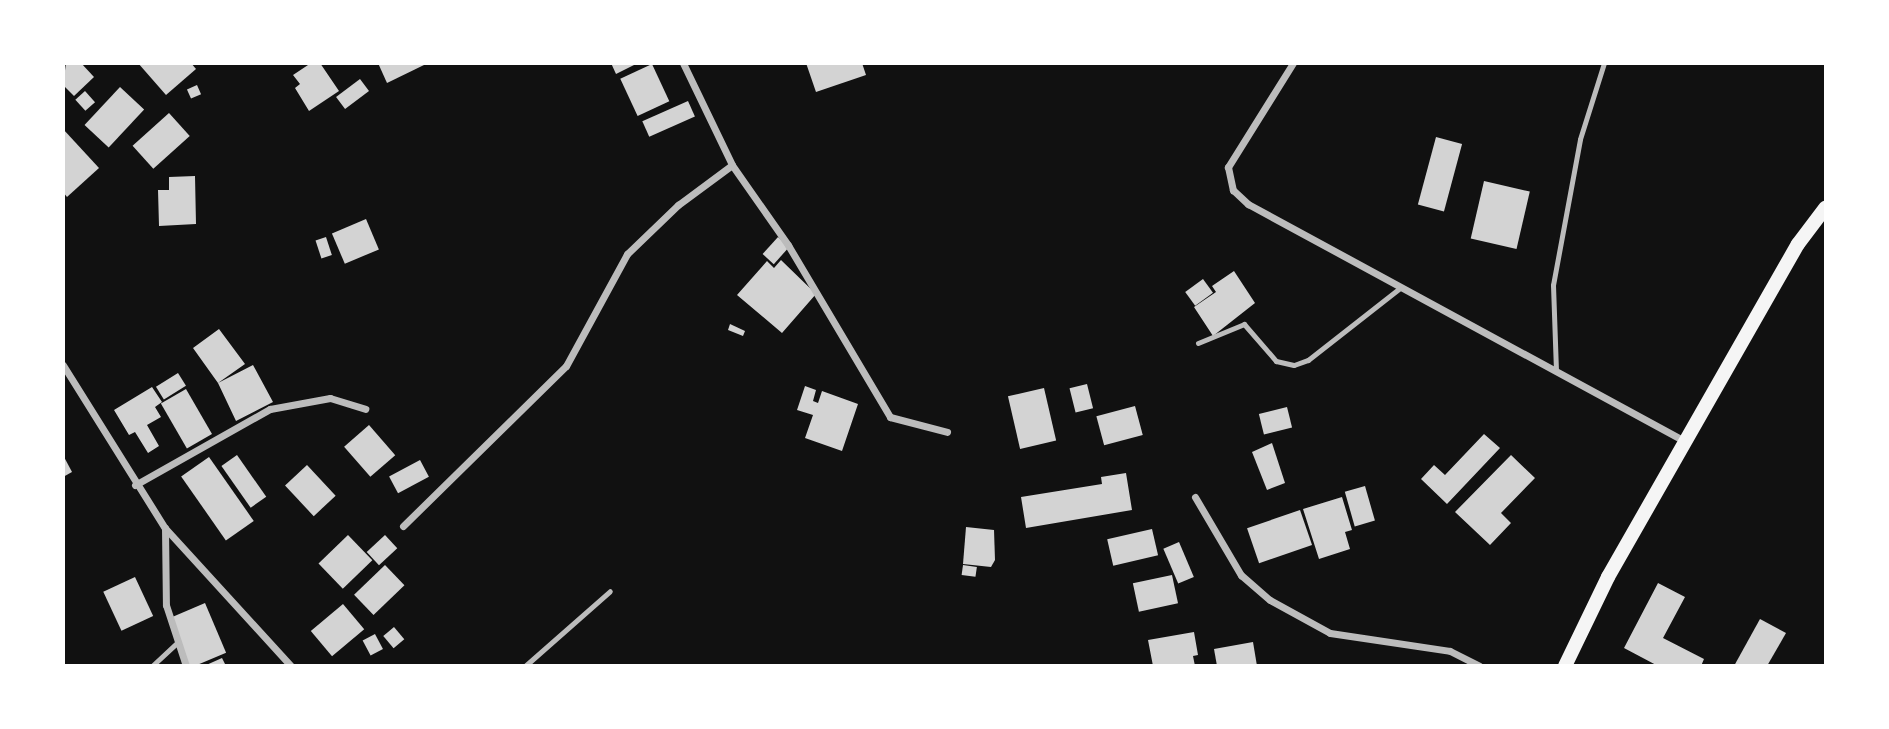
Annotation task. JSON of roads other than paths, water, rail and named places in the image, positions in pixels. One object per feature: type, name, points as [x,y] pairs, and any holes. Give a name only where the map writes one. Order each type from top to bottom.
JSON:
[{"type":"main road","points":[[1565,666],[1608,577],[1798,244],[1826,206]]},
{"type":"street","points":[[683,63],[732,165],[788,245],[890,417],[947,432]]},
{"type":"street","points":[[1293,63],[1228,167],[1233,190],[1248,204],[1687,442]]},
{"type":"street","points":[[403,526],[566,366],[627,254],[678,205],[732,165]]},
{"type":"street","points":[[63,365],[135,485],[165,528],[291,666]]},
{"type":"street","points":[[135,485],[271,409],[330,398],[365,409]]},
{"type":"street","points":[[1195,496],[1241,575],[1270,600],[1330,633],[1450,651],[1479,666]]},
{"type":"street","points":[[165,528],[166,606],[186,666]]},
{"type":"lane","points":[[1556,371],[1552,326],[1555,274],[1580,138],[1604,63]]},
{"type":"lane","points":[[1198,344],[1244,324],[1276,361],[1294,365],[1308,360],[1401,287]]},
{"type":"lane","points":[[525,666],[611,591]]},
{"type":"lane","points":[[152,666],[177,643]]}]
